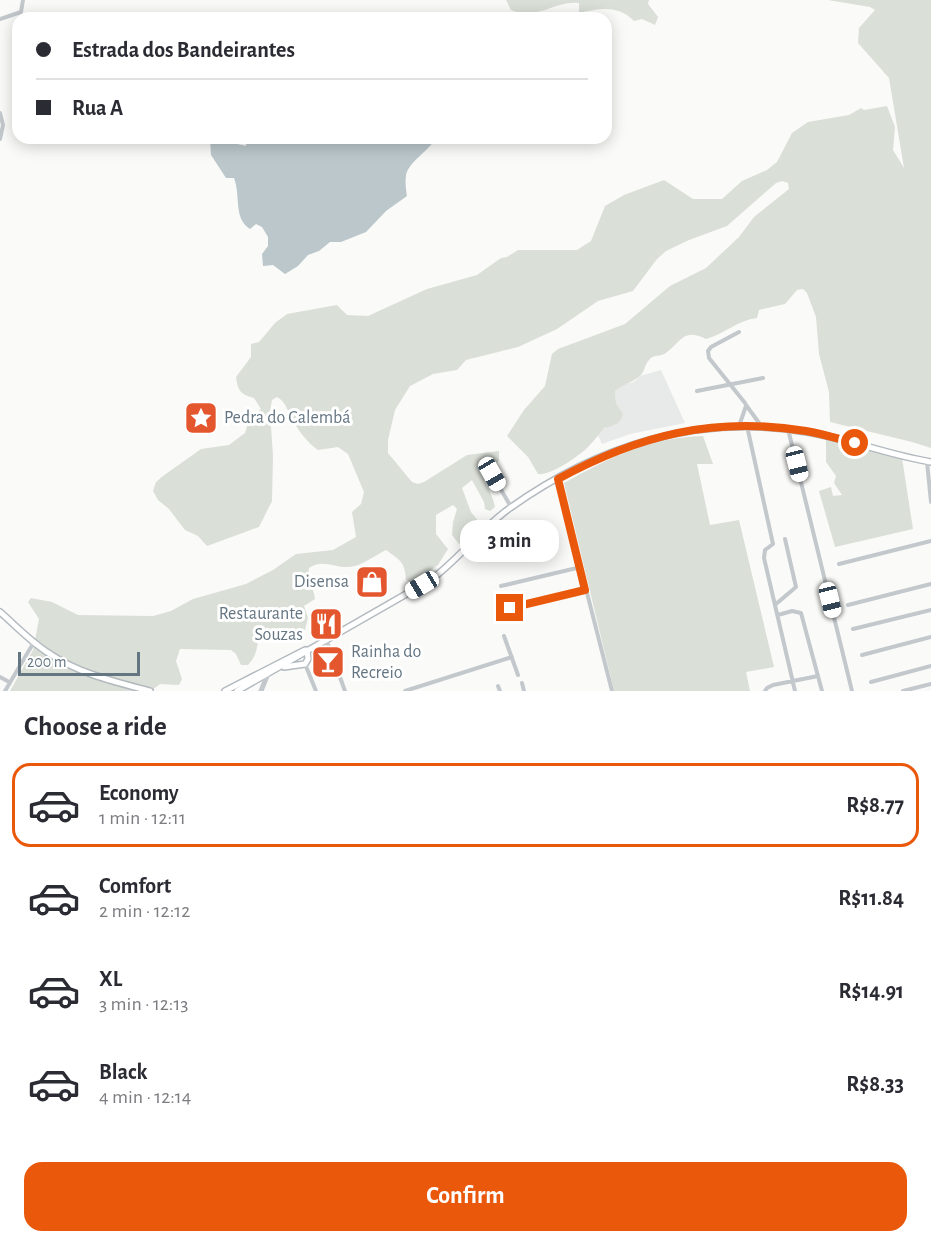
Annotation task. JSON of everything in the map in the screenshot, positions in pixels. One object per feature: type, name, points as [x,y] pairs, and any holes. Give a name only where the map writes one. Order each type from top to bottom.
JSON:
[{"type":"main road","points":[[225,691],[277,667],[429,581],[447,567],[487,526],[511,507],[558,479],[618,450],[656,437],[702,428],[747,426],[788,429],[827,436],[929,461]]},
{"type":"main road","points":[[0,612],[47,653],[80,670],[150,691]]},
{"type":"main road","points":[[237,691],[268,675],[277,667],[305,664],[308,659],[307,650]]},
{"type":"street","points":[[0,113],[3,125],[0,140]]},
{"type":"street","points":[[739,332],[711,347],[708,351],[709,358],[745,403]]},
{"type":"street","points":[[697,391],[763,378]]},
{"type":"street","points":[[739,426],[746,405],[762,427]]},
{"type":"street","points":[[747,426],[773,544],[765,550],[764,558],[795,691]]},
{"type":"street","points":[[788,429],[852,691]]},
{"type":"street","points":[[929,461],[931,502]]},
{"type":"street","points":[[492,474],[511,507]]},
{"type":"street","points":[[558,479],[612,691]]},
{"type":"street","points":[[775,605],[796,587],[785,539]]},
{"type":"street","points":[[839,564],[931,541]]},
{"type":"street","points":[[501,586],[581,567]]},
{"type":"street","points":[[848,605],[931,584]]},
{"type":"street","points":[[510,608],[585,590]]},
{"type":"street","points":[[853,629],[931,610]]},
{"type":"street","points":[[778,615],[792,611],[801,613],[822,691]]},
{"type":"street","points":[[504,636],[518,675]]},
{"type":"street","points":[[862,655],[931,637]]},
{"type":"street","points":[[326,639],[345,691]]},
{"type":"street","points":[[4,691],[34,642]]},
{"type":"street","points":[[405,691],[512,657]]},
{"type":"street","points":[[305,664],[316,691]]},
{"type":"street","points":[[870,682],[931,666]]},
{"type":"street","points":[[261,691],[268,675]]},
{"type":"street","points":[[765,691],[769,687],[818,676]]},
{"type":"street","points":[[0,677],[9,682]]},
{"type":"street","points":[[522,683],[524,691]]},
{"type":"street","points":[[903,691],[931,684]]},
{"type":"shaded area","points":[[506,0],[649,0],[648,4],[658,17],[655,25],[642,19],[634,21],[615,10],[579,12],[579,3],[562,4],[538,12],[511,10]]},
{"type":"shaded area","points":[[828,0],[931,0],[931,448],[830,422],[829,392],[819,354],[816,317],[807,293],[803,289],[797,290],[785,304],[759,310],[757,318],[744,321],[706,339],[687,335],[666,353],[651,358],[640,376],[615,391],[616,403],[623,414],[620,421],[614,426],[604,428],[584,451],[557,469],[538,474],[528,457],[507,436],[524,410],[545,386],[552,354],[558,349],[625,324],[670,286],[706,268],[739,237],[754,217],[789,189],[788,183],[782,181],[776,183],[727,226],[666,251],[657,259],[633,291],[598,301],[557,329],[518,347],[466,360],[457,370],[433,374],[410,386],[395,410],[388,440],[388,453],[412,482],[418,484],[424,482],[467,455],[499,451],[499,461],[486,471],[485,476],[495,507],[490,511],[485,509],[484,502],[472,480],[462,488],[471,512],[480,523],[480,529],[459,544],[452,535],[457,509],[453,505],[436,515],[436,534],[448,549],[438,565],[412,583],[406,580],[401,562],[386,550],[355,566],[315,565],[309,568],[315,599],[304,606],[308,618],[305,630],[296,633],[288,630],[263,631],[255,655],[248,665],[241,665],[236,654],[231,650],[180,649],[176,661],[182,679],[179,685],[160,684],[151,691],[10,691],[33,650],[39,619],[28,602],[31,598],[52,602],[78,615],[153,616],[171,611],[193,599],[246,584],[273,570],[296,554],[333,550],[356,537],[352,512],[361,504],[364,492],[348,454],[338,447],[318,450],[314,447],[300,432],[285,404],[277,397],[272,400],[270,411],[273,456],[272,501],[259,527],[207,546],[198,536],[185,530],[169,509],[158,500],[153,491],[156,482],[201,449],[229,445],[245,433],[249,420],[261,409],[254,398],[240,391],[236,377],[251,357],[251,344],[259,342],[275,323],[287,314],[337,305],[347,315],[368,316],[427,289],[477,275],[501,258],[518,250],[577,250],[591,241],[605,206],[624,195],[664,180],[693,199],[722,199],[742,181],[767,170],[777,162],[792,133],[808,122],[849,115],[861,108],[864,110],[887,106],[895,127],[893,150],[904,168],[889,78],[858,43],[859,28],[875,10],[870,7]]},
{"type":"shaded area","points":[[210,144],[246,146],[246,144],[431,144],[407,171],[407,196],[386,211],[366,232],[341,242],[330,242],[319,251],[308,255],[298,266],[285,274],[273,265],[263,266],[262,254],[268,246],[268,237],[262,227],[256,224],[250,229],[241,219],[234,178],[226,178],[211,155]]},
{"type":"shaded area","points":[[661,370],[685,423],[630,434],[602,444],[598,435],[604,428],[616,425],[623,414],[616,403],[615,391],[622,385],[634,382],[640,376]]},
{"type":"shaded area","points":[[703,436],[713,464],[697,464],[710,525],[739,520],[774,667],[746,672],[750,691],[614,691],[564,483],[630,450],[665,441]]},
{"type":"shaded area","points":[[826,438],[902,458],[913,529],[835,547],[819,491],[831,487],[833,496],[842,495],[834,483],[836,476],[826,462]]},
{"type":"place","name":"Pedra do Calembá","points":[[201,418]]},
{"type":"place","name":"Disensa","points":[[372,582]]},
{"type":"place","name":"Restaurante Souzas","points":[[326,624]]},
{"type":"place","name":"Rainha do Recreio","points":[[328,662]]},
{"type":"route","points":[[510,608],[585,590],[558,479],[574,470],[618,450],[656,437],[702,428],[747,426],[788,429],[855,443]]}]
